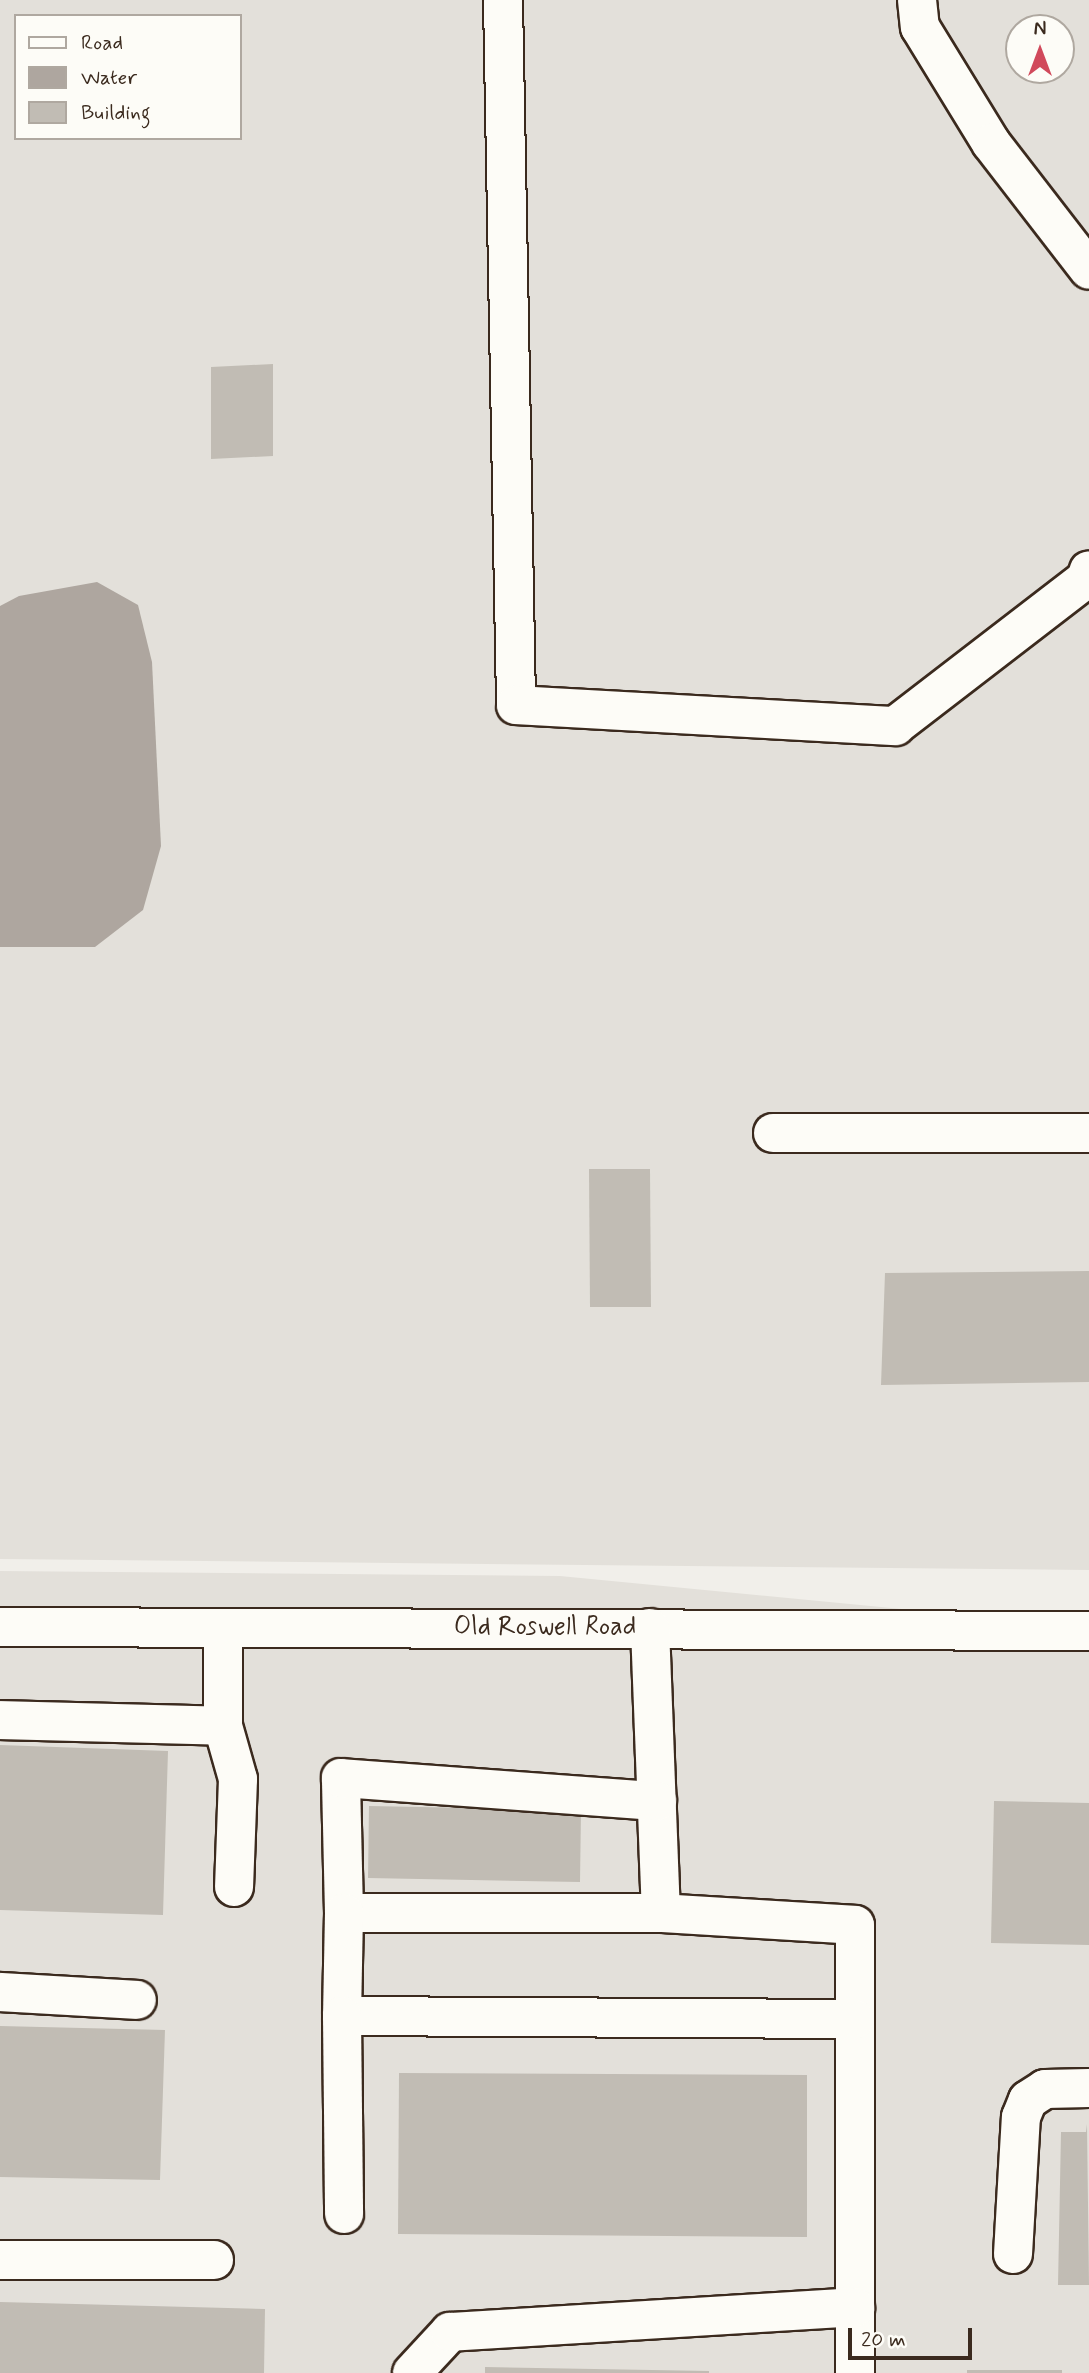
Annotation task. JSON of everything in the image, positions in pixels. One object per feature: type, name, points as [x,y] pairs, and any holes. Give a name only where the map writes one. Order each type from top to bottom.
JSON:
[{"type":"street","points":[[503,0],[516,705],[895,726],[1086,579],[1089,570]]},
{"type":"street","points":[[917,0],[920,27],[991,143],[1089,271]]},
{"type":"street","points":[[773,1133],[1089,1133]]},
{"type":"street","name":"Old Roswell Road","points":[[0,1627],[223,1630],[650,1628],[1089,1631]]},
{"type":"street","points":[[650,1628],[661,1913]]},
{"type":"street","points":[[223,1630],[223,1726],[238,1779],[234,1887]]},
{"type":"street","points":[[0,1720],[223,1726]]},
{"type":"street","points":[[344,2214],[341,1778],[657,1801]]},
{"type":"street","points":[[344,1913],[661,1913],[855,1925],[855,2373]]},
{"type":"street","points":[[0,1992],[137,2000]]},
{"type":"street","points":[[342,2016],[855,2019]]},
{"type":"street","points":[[1013,2254],[1021,2117],[1028,2100],[1045,2089],[1089,2088]]},
{"type":"street","points":[[0,2260],[214,2260]]},
{"type":"street","points":[[412,2373],[450,2332],[855,2307]]},
{"type":"shaded area","points":[[0,0],[1089,0],[1089,1570],[0,1559]]},
{"type":"shaded area","points":[[0,1571],[560,1576],[1089,1627],[1089,2373],[0,2373]]},
{"type":"water","points":[[97,582],[138,605],[152,662],[161,846],[143,910],[95,947],[0,947],[0,606],[19,596]]},
{"type":"building","points":[[273,364],[273,456],[211,459],[211,367]]},
{"type":"building","points":[[589,1169],[650,1169],[651,1307],[590,1307]]},
{"type":"building","points":[[1089,1271],[1089,1382],[881,1385],[885,1273]]},
{"type":"building","points":[[0,1745],[168,1751],[163,1915],[0,1910]]},
{"type":"building","points":[[994,1801],[1089,1803],[1089,1945],[991,1943]]},
{"type":"building","points":[[369,1806],[581,1810],[580,1882],[368,1878]]},
{"type":"building","points":[[0,2026],[165,2030],[160,2180],[0,2177]]},
{"type":"building","points":[[399,2073],[807,2075],[807,2237],[398,2234]]},
{"type":"building","points":[[1087,2124],[1089,2285],[1058,2285],[1061,2132],[1086,2132]]},
{"type":"building","points":[[0,2302],[265,2309],[264,2373],[0,2373]]},
{"type":"building","points":[[485,2367],[709,2371],[709,2373],[485,2373]]},
{"type":"building","points":[[967,2370],[1062,2370],[1062,2373],[967,2373]]}]
